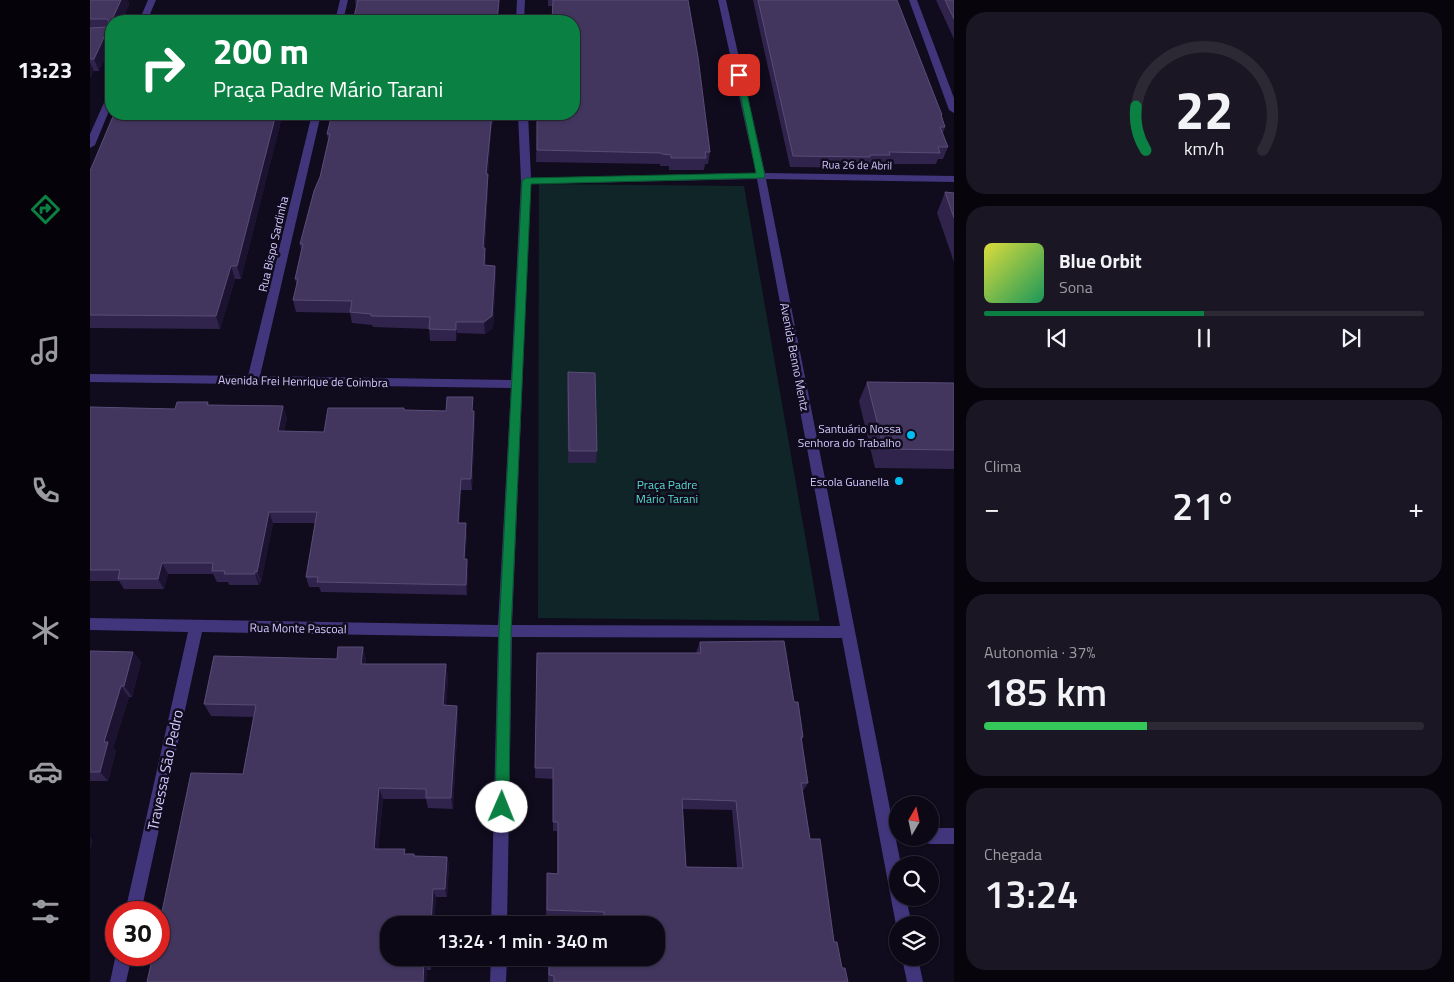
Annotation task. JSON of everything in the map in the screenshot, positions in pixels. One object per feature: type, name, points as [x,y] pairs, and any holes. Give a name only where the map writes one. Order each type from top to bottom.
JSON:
[{"type":"street","points":[[146,15],[152,0]]},
{"type":"street","points":[[340,15],[344,0]]},
{"type":"street","points":[[520,15],[521,0]]},
{"type":"street","name":"Avenida Benno Mentz","points":[[722,0],[760,176],[848,632],[889,822]]},
{"type":"street","points":[[913,0],[954,110]]},
{"type":"street","points":[[90,146],[105,110]]},
{"type":"street","name":"Rua Bispo Sardinha","points":[[253,380],[316,120]]},
{"type":"street","points":[[499,916],[505,631],[526,181],[523,120]]},
{"type":"street","points":[[526,181],[760,176]]},
{"type":"street","name":"Rua 26 de Abril","points":[[760,176],[954,179]]},
{"type":"street","name":"Avenida Frei Henrique de Coimbra","points":[[90,378],[517,384]]},
{"type":"street","name":"Rua Monte Pascoal","points":[[90,624],[505,631]]},
{"type":"street","name":"Travessa São Pedro","points":[[136,901],[196,627]]},
{"type":"street","points":[[505,631],[848,632]]},
{"type":"street","points":[[939,836],[954,836]]},
{"type":"street","points":[[118,982],[122,966]]},
{"type":"street","points":[[498,982],[499,966]]},
{"type":"street","points":[[912,966],[915,982]]},
{"type":"green space","name":"Praça Padre Mário Tarani","points":[[539,184],[744,186],[820,621],[538,618]]},
{"type":"building","points":[[90,0],[121,0],[114,15],[105,15],[105,19],[90,19]]},
{"type":"building","points":[[358,0],[499,0],[498,15],[354,15]]},
{"type":"building","points":[[553,0],[688,0],[698,57],[710,152],[705,152],[706,158],[671,158],[671,155],[661,153],[537,150],[537,120],[580,120],[580,15],[552,15]]},
{"type":"building","points":[[758,0],[897,0],[942,115],[945,127],[940,127],[948,147],[938,147],[940,153],[889,152],[890,155],[870,155],[870,157],[793,156]]},
{"type":"building","points":[[945,0],[954,0],[954,19]]},
{"type":"building","points":[[105,27],[105,35],[94,59],[90,59],[90,28]]},
{"type":"building","points":[[111,120],[274,120],[237,266],[231,266],[216,316],[90,315],[90,171]]},
{"type":"building","points":[[330,120],[491,120],[486,174],[488,174],[483,248],[485,248],[484,265],[495,266],[492,316],[484,322],[456,322],[456,330],[429,329],[430,317],[371,316],[371,314],[350,312],[352,301],[293,300],[298,279],[295,279],[303,244],[300,244],[314,191],[320,177],[330,134],[327,134]]},
{"type":"building","points":[[945,192],[954,193],[954,218]]},
{"type":"building","points":[[568,372],[595,373],[597,451],[569,451]]},
{"type":"building","name":"Santuário Nossa Senhora do Trabalho","points":[[867,382],[954,383],[954,450],[884,449]]},
{"type":"building","points":[[447,397],[473,397],[471,479],[461,479],[458,523],[466,523],[464,559],[467,559],[466,585],[317,582],[318,577],[306,577],[317,512],[269,512],[257,572],[255,571],[255,574],[224,574],[225,571],[212,571],[213,563],[162,563],[158,579],[118,579],[120,570],[90,570],[90,407],[175,409],[177,402],[208,402],[207,405],[283,406],[278,431],[324,432],[328,408],[404,408],[404,410],[446,411]]},
{"type":"building","points":[[784,641],[794,702],[798,702],[803,737],[801,737],[808,783],[801,783],[810,839],[820,839],[834,942],[837,942],[842,968],[845,968],[848,982],[554,982],[554,976],[549,975],[549,966],[665,966],[665,916],[604,916],[604,912],[547,910],[547,873],[558,874],[558,822],[553,822],[553,768],[535,768],[537,653],[701,653],[700,642]],"holes":[[[682,799],[736,801],[743,868],[686,867]]]},
{"type":"building","points":[[338,647],[363,647],[361,664],[446,664],[443,705],[457,706],[451,798],[426,798],[426,789],[379,788],[374,849],[405,849],[404,854],[414,854],[414,856],[447,857],[445,889],[433,889],[432,916],[380,916],[380,966],[424,966],[423,982],[147,982],[151,966],[170,966],[170,901],[164,901],[191,773],[243,774],[256,705],[204,704],[214,656],[337,659]]},
{"type":"building","points":[[90,651],[133,652],[124,686],[121,686],[104,742],[108,742],[100,772],[90,772]]},
{"type":"place","name":"Santuário Nossa Senhora do Trabalho","points":[[911,435]]},
{"type":"place","name":"Escola Guanella","points":[[899,481]]},
{"type":"route","points":[[502,807],[505,631],[526,181],[760,176],[739,75]]}]
